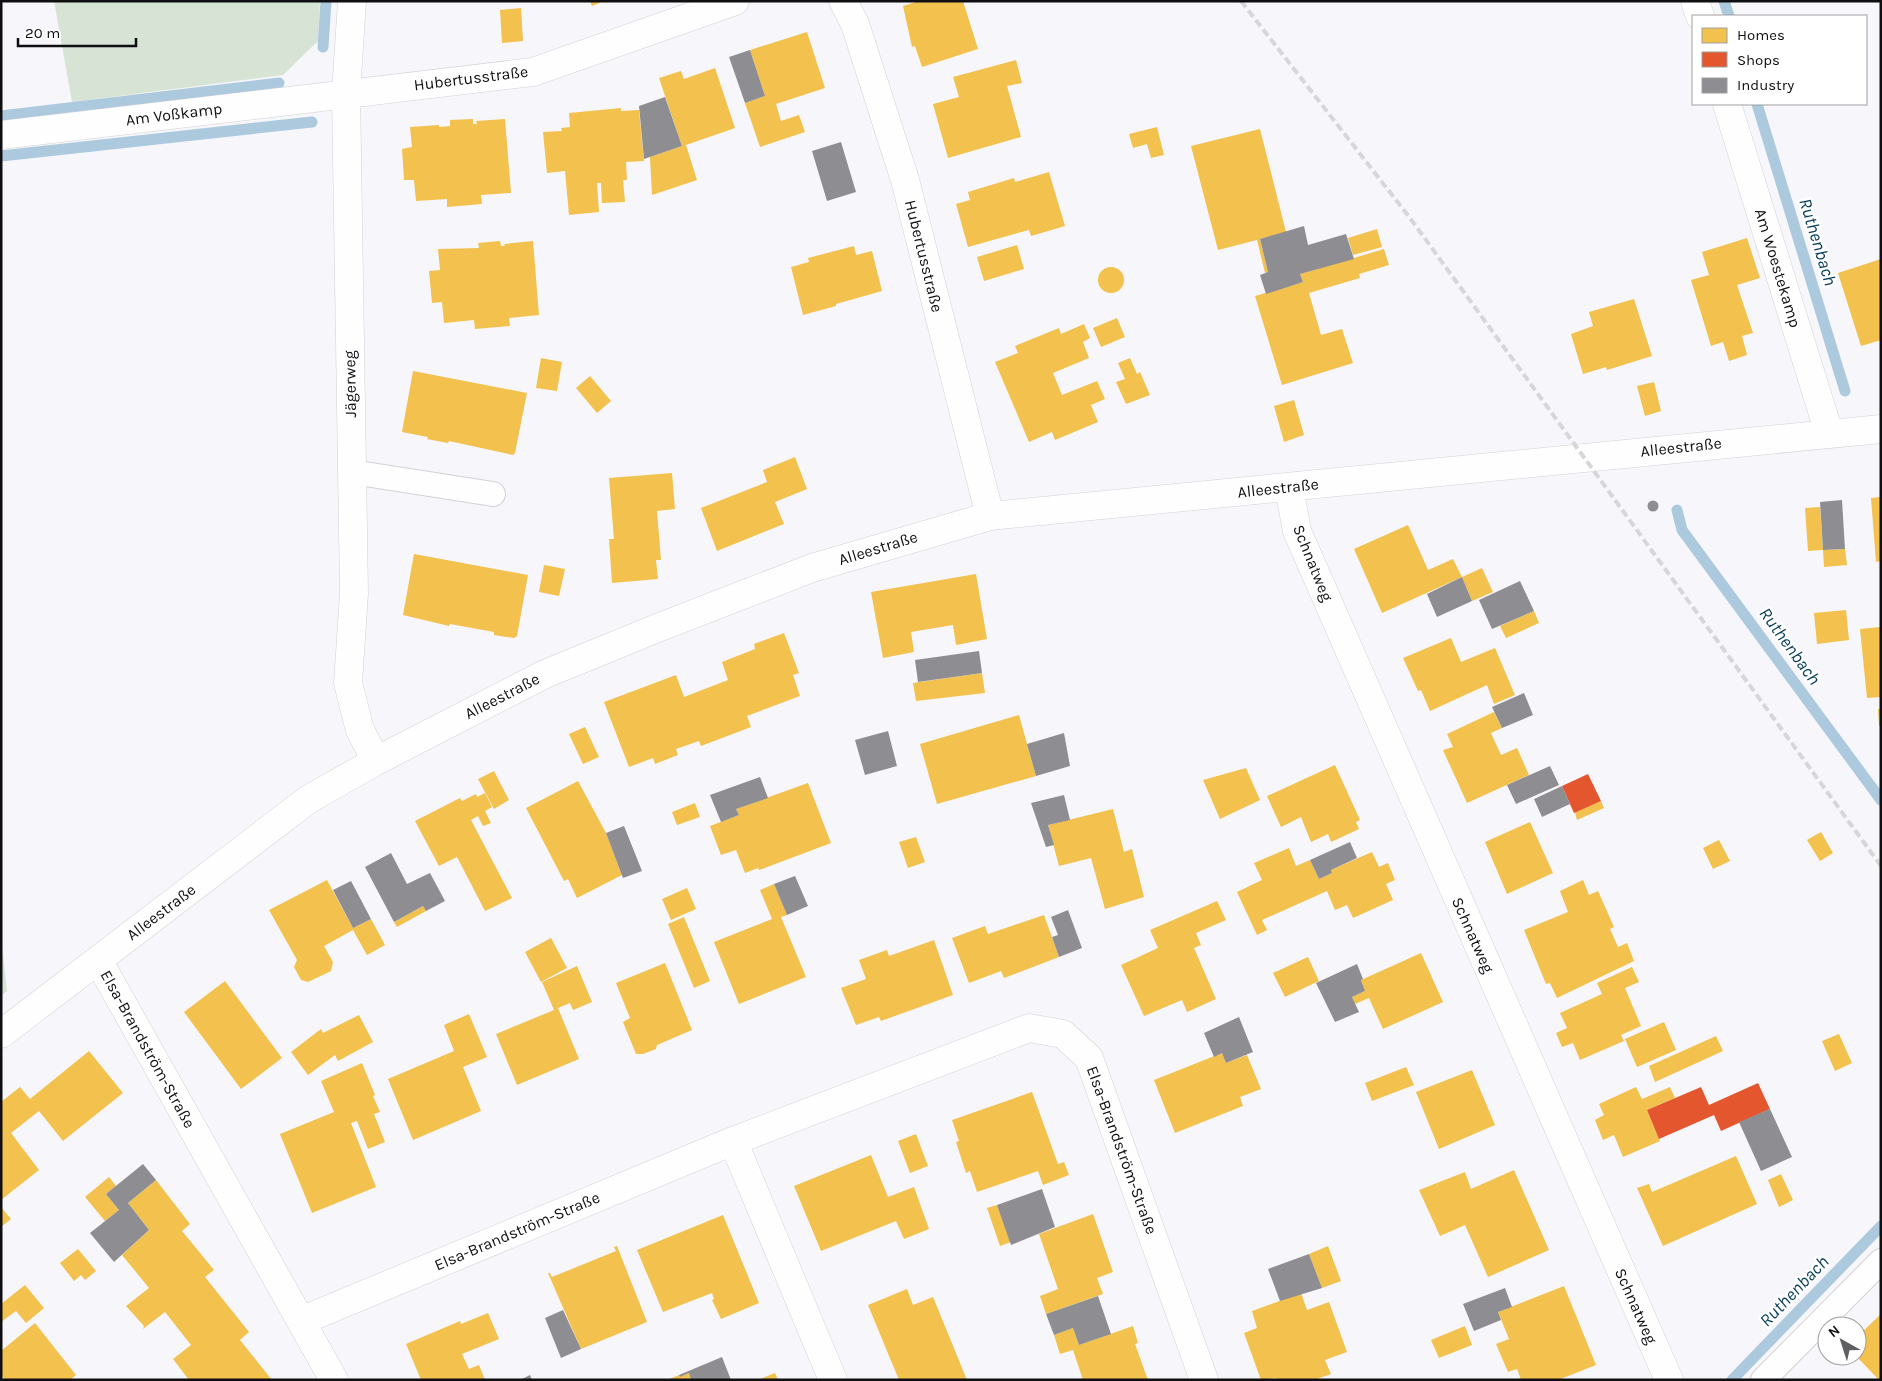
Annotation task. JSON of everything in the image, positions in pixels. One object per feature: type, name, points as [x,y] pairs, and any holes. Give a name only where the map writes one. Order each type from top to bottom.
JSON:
[{"type":"street","name":"Jägerweg","points":[[352,1],[346,93],[354,593],[348,684],[360,730],[376,761]]},
{"type":"street","name":"Hubertusstraße","points":[[346,93],[533,72],[735,1]]},
{"type":"street","name":"Hubertusstraße","points":[[843,1],[855,24],[905,180],[990,516]]},
{"type":"street","points":[[1695,1],[1700,15]]},
{"type":"street","name":"Am Voßkamp","points":[[1,135],[346,93]]},
{"type":"street","name":"Am Woestekamp","points":[[1727,105],[1829,433]]},
{"type":"street","name":"Alleestraße","points":[[1,1034],[309,799],[376,761],[545,674],[812,568],[990,516],[1881,429]]},
{"type":"street","name":"Schnatweg","points":[[1289,487],[1301,540],[1669,1380]]},
{"type":"street","name":"Elsa-Brandström-Straße","points":[[98,960],[334,1380]]},
{"type":"street","name":"Elsa-Brandström-Straße","points":[[301,1321],[733,1142],[1029,1028],[1063,1034],[1089,1058],[1204,1380]]},
{"type":"street","points":[[733,1142],[832,1380]]},
{"type":"lane","points":[[352,472],[493,494]]},
{"type":"lane","points":[[1764,1380],[1881,1261]]},
{"type":"green space","points":[[54,1],[320,1],[318,41],[283,75],[72,102]]},
{"type":"green space","points":[[1,937],[7,991],[1,996]]},
{"type":"building: Homes","points":[[590,1],[604,1],[592,6]]},
{"type":"building: Homes","points":[[919,1],[963,1],[978,49],[922,67],[915,46],[912,47],[903,6]]},
{"type":"building: Homes","points":[[521,8],[523,41],[502,43],[500,10]]},
{"type":"building: Homes","points":[[807,32],[825,88],[776,104],[781,121],[799,115],[805,132],[760,147],[745,103],[765,96],[750,50]]},
{"type":"building: Homes","points":[[1016,60],[1022,83],[1007,86],[1021,137],[948,158],[933,104],[959,97],[953,77]]},
{"type":"building: Homes","points":[[715,68],[735,128],[686,145],[697,180],[652,195],[650,157],[682,146],[659,78],[681,71],[684,79]]},
{"type":"building: Homes","points":[[621,108],[621,111],[639,110],[644,161],[626,162],[627,180],[623,180],[625,202],[602,203],[601,183],[597,183],[599,212],[569,215],[565,171],[547,173],[543,132],[562,131],[561,128],[570,127],[569,113]]},
{"type":"building: Homes","points":[[473,119],[473,124],[477,124],[476,121],[505,119],[511,193],[481,195],[482,204],[447,207],[447,199],[416,201],[414,180],[404,180],[402,149],[412,147],[410,127],[450,126],[450,120]]},
{"type":"building: Homes","points":[[1157,127],[1164,155],[1151,158],[1147,144],[1133,148],[1129,134]]},
{"type":"building: Homes","points":[[1260,129],[1286,232],[1260,239],[1268,272],[1265,273],[1257,240],[1218,250],[1191,146]]},
{"type":"building: Homes","points":[[1049,172],[1065,226],[1031,236],[1029,230],[968,247],[956,204],[970,200],[968,192],[1014,178],[1015,182]]},
{"type":"building: Homes","points":[[1377,229],[1382,247],[1353,255],[1348,238]]},
{"type":"building: Homes","points":[[1747,238],[1760,278],[1737,285],[1753,333],[1742,336],[1747,355],[1729,361],[1723,342],[1711,346],[1691,280],[1709,275],[1702,252]]},
{"type":"building: Homes","points":[[500,241],[501,246],[505,246],[504,244],[533,241],[539,315],[509,318],[510,326],[475,329],[474,320],[444,323],[442,302],[432,303],[429,271],[440,270],[438,249],[479,248],[478,243]]},
{"type":"building: Homes","points":[[1017,245],[1024,269],[984,281],[977,257]]},
{"type":"building: Homes","points":[[854,246],[856,255],[872,251],[882,291],[803,315],[791,267],[809,262],[808,258]]},
{"type":"building: Homes","points":[[1384,249],[1389,265],[1359,274],[1360,278],[1309,293],[1321,335],[1342,329],[1353,363],[1282,385],[1255,296],[1303,282],[1300,274]]},
{"type":"building: Homes","points":[[1881,259],[1881,340],[1861,346],[1838,273]]},
{"type":"building: Homes","points":[[1111,267],[1120,271],[1124,280],[1120,289],[1111,293],[1102,289],[1098,280],[1102,271]]},
{"type":"building: Homes","points":[[1634,299],[1652,356],[1607,370],[1606,367],[1583,374],[1571,334],[1593,326],[1589,312]]},
{"type":"building: Homes","points":[[1117,318],[1125,337],[1101,347],[1093,328]]},
{"type":"building: Homes","points":[[1084,324],[1090,338],[1083,342],[1089,358],[1053,373],[1062,395],[1097,381],[1105,399],[1091,405],[1098,422],[1055,440],[1052,432],[1029,442],[995,362],[1018,353],[1015,346],[1059,328],[1061,334]]},
{"type":"building: Homes","points":[[541,358],[562,362],[557,391],[536,388]]},
{"type":"building: Homes","points":[[1130,358],[1137,374],[1140,372],[1150,395],[1126,404],[1116,382],[1125,379],[1118,363]]},
{"type":"building: Homes","points":[[413,371],[527,393],[515,453],[513,455],[449,441],[448,443],[402,432]]},
{"type":"building: Homes","points":[[590,376],[611,401],[597,413],[576,388]]},
{"type":"building: Homes","points":[[1654,382],[1661,411],[1645,416],[1637,386]]},
{"type":"building: Homes","points":[[1294,400],[1304,435],[1284,442],[1274,406]]},
{"type":"building: Homes","points":[[795,457],[807,489],[775,502],[784,524],[717,551],[701,508],[767,482],[763,470]]},
{"type":"building: Homes","points":[[672,473],[675,509],[657,511],[661,560],[656,560],[658,579],[612,583],[609,539],[614,539],[609,478]]},
{"type":"building: Homes","points":[[1881,497],[1881,561],[1876,562],[1871,498]]},
{"type":"building: Homes","points":[[1820,507],[1823,550],[1808,551],[1805,508]]},
{"type":"building: Homes","points":[[1408,525],[1428,570],[1453,559],[1462,577],[1382,613],[1354,549]]},
{"type":"building: Homes","points":[[1845,549],[1847,565],[1824,567],[1823,550]]},
{"type":"building: Homes","points":[[414,554],[528,575],[517,636],[514,638],[494,635],[494,632],[450,624],[449,626],[403,615]]},
{"type":"building: Homes","points":[[544,565],[565,569],[559,596],[539,592]]},
{"type":"building: Homes","points":[[1482,568],[1493,592],[1472,601],[1462,577]]},
{"type":"building: Homes","points":[[976,574],[987,639],[956,645],[953,625],[911,632],[914,652],[883,658],[871,592]]},
{"type":"building: Homes","points":[[1846,610],[1849,640],[1817,644],[1814,613]]},
{"type":"building: Homes","points":[[1534,611],[1539,623],[1506,638],[1500,626]]},
{"type":"building: Homes","points":[[1881,627],[1881,697],[1867,698],[1860,629]]},
{"type":"building: Homes","points":[[784,633],[799,673],[793,675],[800,696],[747,716],[751,727],[701,746],[699,741],[676,749],[678,755],[655,764],[653,758],[629,767],[604,702],[676,675],[684,697],[728,680],[722,662],[755,649],[754,644]]},
{"type":"building: Homes","points":[[1451,638],[1461,662],[1495,648],[1515,695],[1494,704],[1487,685],[1430,711],[1421,690],[1418,691],[1403,658]]},
{"type":"building: Homes","points":[[982,673],[985,693],[916,701],[913,683]]},
{"type":"building: Homes","points":[[1878,709],[1881,709],[1881,726],[1879,726]]},
{"type":"building: Homes","points":[[1494,712],[1502,728],[1491,733],[1501,755],[1517,748],[1529,775],[1467,803],[1443,750],[1453,747],[1447,734]]},
{"type":"building: Homes","points":[[1019,715],[1036,776],[937,804],[920,744]]},
{"type":"building: Homes","points":[[585,727],[599,757],[583,764],[569,734]]},
{"type":"building: Homes","points":[[1335,765],[1360,820],[1356,822],[1359,829],[1331,842],[1328,834],[1311,842],[1301,817],[1281,827],[1267,796]]},
{"type":"building: Homes","points":[[1246,768],[1260,800],[1220,819],[1203,780]]},
{"type":"building: Homes","points":[[494,771],[509,800],[494,809],[478,779]]},
{"type":"building: Homes","points":[[578,781],[606,833],[622,875],[577,898],[568,879],[564,881],[526,808]]},
{"type":"building: Homes","points":[[808,783],[831,843],[759,870],[758,868],[745,873],[736,850],[721,855],[710,826],[739,815],[736,809]]},
{"type":"building: Homes","points":[[485,793],[492,807],[485,811],[491,823],[483,826],[478,816],[471,820],[512,898],[485,911],[457,857],[439,866],[415,821],[460,798],[462,801],[476,794],[477,797]]},
{"type":"building: Homes","points":[[1601,801],[1604,808],[1577,820],[1575,812]]},
{"type":"building: Homes","points":[[695,803],[700,817],[677,825],[672,812]]},
{"type":"building: Homes","points":[[1113,809],[1124,852],[1132,849],[1144,897],[1105,909],[1091,858],[1059,866],[1048,825]]},
{"type":"building: Homes","points":[[1530,822],[1553,873],[1507,894],[1485,842]]},
{"type":"building: Homes","points":[[1821,832],[1833,853],[1820,861],[1807,840]]},
{"type":"building: Homes","points":[[916,837],[925,862],[908,868],[899,842]]},
{"type":"building: Homes","points":[[1719,840],[1730,861],[1713,869],[1703,848]]},
{"type":"building: Homes","points":[[1289,848],[1296,866],[1310,860],[1319,879],[1332,873],[1331,870],[1372,852],[1379,867],[1388,863],[1395,880],[1386,884],[1393,900],[1353,918],[1347,905],[1335,910],[1327,891],[1262,920],[1267,930],[1257,935],[1237,892],[1262,880],[1254,863]]},
{"type":"building: Homes","points":[[327,880],[353,928],[371,919],[385,945],[367,955],[353,930],[324,946],[333,962],[331,971],[308,982],[301,980],[294,967],[297,960],[269,910]]},
{"type":"building: Homes","points":[[1583,880],[1589,895],[1598,891],[1614,927],[1610,929],[1618,947],[1627,943],[1634,961],[1557,998],[1550,983],[1546,984],[1524,930],[1568,912],[1560,891]]},
{"type":"building: Homes","points":[[774,884],[787,915],[781,917],[806,977],[739,1004],[714,942],[772,919],[760,890]]},
{"type":"building: Homes","points":[[687,888],[696,909],[671,920],[662,899]]},
{"type":"building: Homes","points":[[1217,901],[1226,920],[1196,933],[1201,945],[1194,948],[1216,999],[1187,1012],[1182,1000],[1144,1016],[1121,965],[1158,948],[1150,930]]},
{"type":"building: Homes","points":[[423,906],[426,911],[397,927],[394,922]]},
{"type":"building: Homes","points":[[1044,915],[1059,957],[1004,978],[1001,971],[969,983],[952,938],[985,926],[988,934]]},
{"type":"building: Homes","points":[[684,917],[710,981],[694,988],[668,924]]},
{"type":"building: Homes","points":[[551,938],[567,968],[541,982],[525,952]]},
{"type":"building: Homes","points":[[934,940],[953,995],[881,1021],[879,1017],[856,1025],[841,988],[866,979],[859,960],[887,950],[889,956]]},
{"type":"building: Homes","points":[[1421,953],[1443,1002],[1383,1029],[1369,998],[1355,1004],[1352,997],[1365,991],[1361,980]]},
{"type":"building: Homes","points":[[1308,957],[1319,981],[1285,997],[1273,973]]},
{"type":"building: Homes","points":[[665,963],[692,1030],[657,1045],[656,1049],[643,1054],[636,1054],[623,1022],[630,1018],[616,983]]},
{"type":"building: Homes","points":[[577,966],[592,1002],[573,1010],[570,1003],[558,1008],[579,1059],[517,1085],[496,1034],[554,1010],[542,982]]},
{"type":"building: Homes","points":[[1632,967],[1639,982],[1625,988],[1641,1026],[1621,1035],[1624,1041],[1580,1060],[1573,1043],[1562,1047],[1556,1033],[1567,1028],[1560,1013],[1602,994],[1597,983]]},
{"type":"building: Homes","points":[[225,981],[282,1058],[241,1089],[184,1012]]},
{"type":"building: Homes","points":[[469,1014],[487,1057],[463,1067],[481,1111],[413,1140],[388,1079],[454,1051],[444,1025]]},
{"type":"building: Homes","points":[[359,1015],[373,1042],[338,1061],[335,1055],[308,1075],[291,1052],[321,1029],[323,1033]]},
{"type":"building: Homes","points":[[1664,1022],[1676,1050],[1637,1067],[1625,1039]]},
{"type":"building: Homes","points":[[1839,1034],[1852,1063],[1835,1071],[1822,1041]]},
{"type":"building: Homes","points":[[1716,1036],[1723,1051],[1655,1082],[1649,1066]]},
{"type":"building: Homes","points":[[89,1051],[123,1093],[63,1141],[39,1111],[11,1133],[39,1170],[1,1200],[1,1102],[20,1087],[30,1099]]},
{"type":"building: Homes","points":[[1222,1053],[1226,1063],[1247,1055],[1261,1089],[1240,1097],[1243,1106],[1175,1133],[1154,1080]]},
{"type":"building: Homes","points":[[362,1063],[380,1112],[374,1114],[385,1142],[368,1149],[357,1121],[351,1123],[376,1187],[312,1213],[280,1134],[334,1112],[321,1081]]},
{"type":"building: Homes","points":[[1406,1067],[1414,1085],[1372,1101],[1365,1083]]},
{"type":"building: Homes","points":[[1472,1070],[1495,1125],[1439,1149],[1416,1092]]},
{"type":"building: Homes","points":[[1636,1087],[1642,1099],[1670,1087],[1675,1098],[1647,1110],[1660,1141],[1623,1157],[1614,1135],[1603,1140],[1595,1120],[1604,1115],[1599,1104]]},
{"type":"building: Homes","points":[[1032,1092],[1058,1164],[1064,1162],[1069,1175],[1043,1185],[1038,1171],[977,1192],[970,1171],[966,1173],[956,1142],[959,1141],[952,1120]]},
{"type":"building: Homes","points":[[916,1134],[928,1166],[910,1173],[898,1141]]},
{"type":"building: Homes","points":[[871,1155],[888,1197],[914,1187],[929,1229],[904,1239],[896,1221],[821,1251],[794,1186]]},
{"type":"building: Homes","points":[[1736,1156],[1757,1204],[1663,1246],[1637,1188],[1649,1184],[1652,1192]]},
{"type":"building: Homes","points":[[1514,1170],[1549,1250],[1488,1277],[1465,1225],[1440,1236],[1419,1190],[1465,1172],[1471,1189]]},
{"type":"building: Homes","points":[[1781,1174],[1793,1200],[1779,1207],[1768,1180]]},
{"type":"building: Homes","points":[[109,1177],[116,1186],[106,1194],[119,1210],[105,1221],[85,1197]]},
{"type":"building: Homes","points":[[156,1180],[190,1224],[182,1231],[214,1270],[205,1277],[249,1332],[240,1340],[272,1380],[189,1380],[173,1359],[191,1345],[165,1312],[143,1329],[144,1326],[126,1306],[149,1288],[122,1255],[149,1230],[128,1203]]},
{"type":"building: Homes","points":[[997,1205],[1011,1242],[1000,1246],[987,1208]]},
{"type":"building: Homes","points":[[1,1207],[11,1219],[1,1227]]},
{"type":"building: Homes","points":[[1093,1214],[1113,1272],[1097,1278],[1103,1294],[1046,1314],[1040,1296],[1058,1289],[1039,1234]]},
{"type":"building: Homes","points":[[723,1215],[759,1303],[721,1319],[712,1300],[714,1299],[712,1293],[663,1312],[637,1250]]},
{"type":"building: Homes","points":[[617,1246],[647,1322],[581,1349],[548,1273],[552,1277],[616,1251],[614,1247]]},
{"type":"building: Homes","points":[[1328,1246],[1341,1281],[1322,1288],[1309,1254]]},
{"type":"building: Homes","points":[[78,1249],[96,1271],[85,1280],[81,1275],[74,1281],[60,1263]]},
{"type":"building: Homes","points":[[25,1285],[44,1308],[26,1323],[16,1311],[1,1322],[1,1304]]},
{"type":"building: Homes","points":[[1564,1286],[1596,1365],[1558,1380],[1521,1380],[1517,1369],[1508,1372],[1496,1344],[1509,1339],[1498,1312]]},
{"type":"building: Homes","points":[[907,1289],[913,1305],[933,1297],[967,1380],[899,1380],[868,1305]]},
{"type":"building: Homes","points":[[1301,1293],[1307,1310],[1329,1302],[1347,1352],[1325,1360],[1331,1374],[1314,1380],[1277,1380],[1276,1378],[1261,1380],[1244,1333],[1257,1328],[1252,1311]]},
{"type":"building: Homes","points":[[488,1313],[499,1339],[462,1354],[469,1369],[479,1365],[485,1380],[421,1380],[406,1344],[460,1321],[461,1324]]},
{"type":"building: Homes","points":[[1881,1314],[1881,1380],[1866,1366],[1867,1327]]},
{"type":"building: Homes","points":[[35,1323],[76,1375],[70,1380],[5,1380],[1,1375],[1,1351]]},
{"type":"building: Homes","points":[[1133,1326],[1138,1343],[1135,1344],[1148,1380],[1083,1380],[1073,1350],[1060,1354],[1054,1335],[1073,1328],[1079,1345]]},
{"type":"building: Homes","points":[[1465,1326],[1472,1345],[1439,1358],[1431,1340]]},
{"type":"building: Homes","points":[[689,1373],[691,1380],[667,1380],[679,1375],[680,1377]]},
{"type":"building: Homes","points":[[775,1373],[778,1380],[758,1380]]},
{"type":"building: Shops","points":[[1588,774],[1601,801],[1574,813],[1562,786]]},
{"type":"building: Shops","points":[[1758,1083],[1770,1109],[1721,1131],[1714,1115],[1659,1139],[1647,1110],[1701,1087],[1709,1105]]},
{"type":"building: Industry","points":[[750,50],[765,96],[745,103],[729,57]]},
{"type":"building: Industry","points":[[665,97],[682,146],[644,159],[639,106]]},
{"type":"building: Industry","points":[[841,142],[856,192],[827,201],[812,151]]},
{"type":"building: Industry","points":[[1304,226],[1308,245],[1346,234],[1354,259],[1300,274],[1303,282],[1266,294],[1260,275],[1268,272],[1260,239]]},
{"type":"building: Industry","points":[[1653,500],[1659,506],[1653,512],[1647,506]]},
{"type":"building: Industry","points":[[1842,500],[1845,549],[1823,550],[1820,502]]},
{"type":"building: Industry","points":[[1462,577],[1472,601],[1437,617],[1427,594]]},
{"type":"building: Industry","points":[[1520,581],[1534,611],[1492,629],[1479,600]]},
{"type":"building: Industry","points":[[979,651],[982,673],[918,682],[915,660]]},
{"type":"building: Industry","points":[[1524,693],[1533,715],[1502,728],[1492,707]]},
{"type":"building: Industry","points":[[888,731],[897,766],[865,775],[855,740]]},
{"type":"building: Industry","points":[[1064,733],[1070,766],[1036,776],[1027,744]]},
{"type":"building: Industry","points":[[1550,766],[1559,785],[1516,804],[1507,785]]},
{"type":"building: Industry","points":[[760,777],[768,798],[736,809],[739,815],[721,822],[710,795]]},
{"type":"building: Industry","points":[[1562,786],[1570,804],[1542,817],[1534,799]]},
{"type":"building: Industry","points":[[1064,795],[1070,820],[1048,825],[1054,845],[1046,847],[1031,803]]},
{"type":"building: Industry","points":[[624,826],[642,871],[623,878],[606,833]]},
{"type":"building: Industry","points":[[1350,842],[1357,858],[1331,870],[1332,873],[1319,879],[1310,860]]},
{"type":"building: Industry","points":[[391,853],[407,884],[430,873],[445,901],[426,911],[423,906],[394,922],[365,867]]},
{"type":"building: Industry","points":[[795,876],[808,906],[787,915],[774,884]]},
{"type":"building: Industry","points":[[351,881],[371,919],[353,928],[333,890]]},
{"type":"building: Industry","points":[[1068,910],[1082,948],[1059,957],[1052,937],[1058,935],[1051,917]]},
{"type":"building: Industry","points":[[1357,964],[1365,991],[1352,997],[1359,1012],[1335,1022],[1316,983]]},
{"type":"building: Industry","points":[[1239,1017],[1253,1052],[1226,1063],[1222,1053],[1214,1057],[1204,1033]]},
{"type":"building: Industry","points":[[1770,1109],[1792,1157],[1761,1171],[1739,1122]]},
{"type":"building: Industry","points":[[143,1164],[156,1180],[128,1203],[149,1230],[114,1262],[90,1233],[119,1210],[106,1194]]},
{"type":"building: Industry","points":[[1042,1189],[1055,1227],[1011,1245],[997,1205]]},
{"type":"building: Industry","points":[[1309,1254],[1322,1288],[1280,1301],[1268,1269]]},
{"type":"building: Industry","points":[[1505,1288],[1512,1307],[1498,1312],[1501,1320],[1474,1331],[1463,1304]]},
{"type":"building: Industry","points":[[1098,1296],[1111,1334],[1079,1345],[1073,1328],[1054,1335],[1046,1314]]},
{"type":"building: Industry","points":[[563,1310],[581,1349],[561,1358],[545,1318]]},
{"type":"building: Industry","points":[[722,1357],[731,1380],[691,1380],[689,1373],[680,1377],[679,1375]]},
{"type":"building: Industry","points":[[530,1375],[532,1380],[520,1380]]},
{"type":"waterway","points":[[323,47],[326,1]]},
{"type":"waterway","name":"Ruthenbach","points":[[1724,1],[1729,15]]},
{"type":"waterway","points":[[1,116],[279,83]]},
{"type":"waterway","name":"Ruthenbach","points":[[1757,105],[1845,391]]},
{"type":"waterway","points":[[1,156],[312,122]]},
{"type":"waterway","name":"Ruthenbach","points":[[1677,510],[1682,530],[1881,800]]},
{"type":"waterway","name":"Ruthenbach","points":[[1732,1380],[1881,1226]]},
{"type":"railway","points":[[1241,1],[1410,218],[1881,866]]}]
